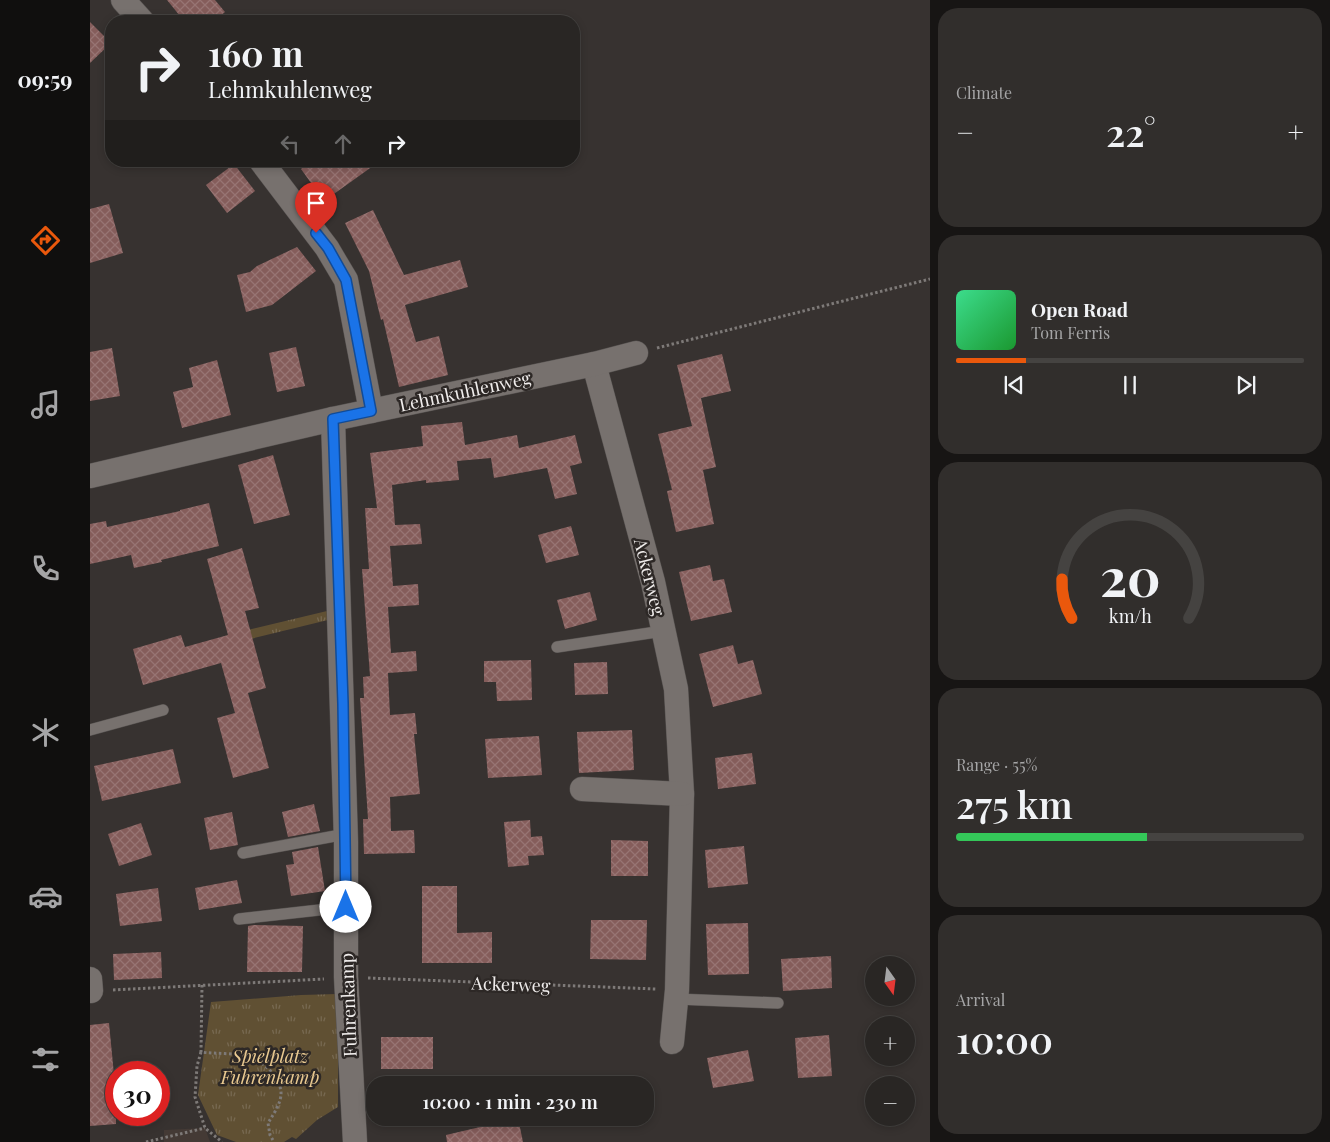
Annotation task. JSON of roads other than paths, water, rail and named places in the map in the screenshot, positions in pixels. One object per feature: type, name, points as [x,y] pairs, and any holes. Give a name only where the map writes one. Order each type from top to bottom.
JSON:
[{"type":"street","points":[[123,0],[137,15]]},
{"type":"street","points":[[266,167],[328,248],[346,280],[371,411]]},
{"type":"street","name":"Lehmkuhlenweg","points":[[90,476],[333,419],[594,364],[636,353]]},
{"type":"street","name":"Ackerweg","points":[[594,364],[627,482],[676,689],[682,794],[676,994],[672,1042]]},
{"type":"street","name":"Fuhrenkamp","points":[[333,419],[346,834],[346,977],[354,1142]]},
{"type":"street","points":[[582,789],[682,794]]},
{"type":"lane","points":[[557,646],[663,631]]},
{"type":"lane","points":[[90,730],[163,710]]},
{"type":"lane","points":[[243,853],[346,834]]},
{"type":"lane","points":[[239,919],[346,907]]},
{"type":"lane","points":[[676,994],[778,1003]]},
{"type":"park label","name":"Spielplatz Fuhrenkamp","points":[[270,1066]]}]
